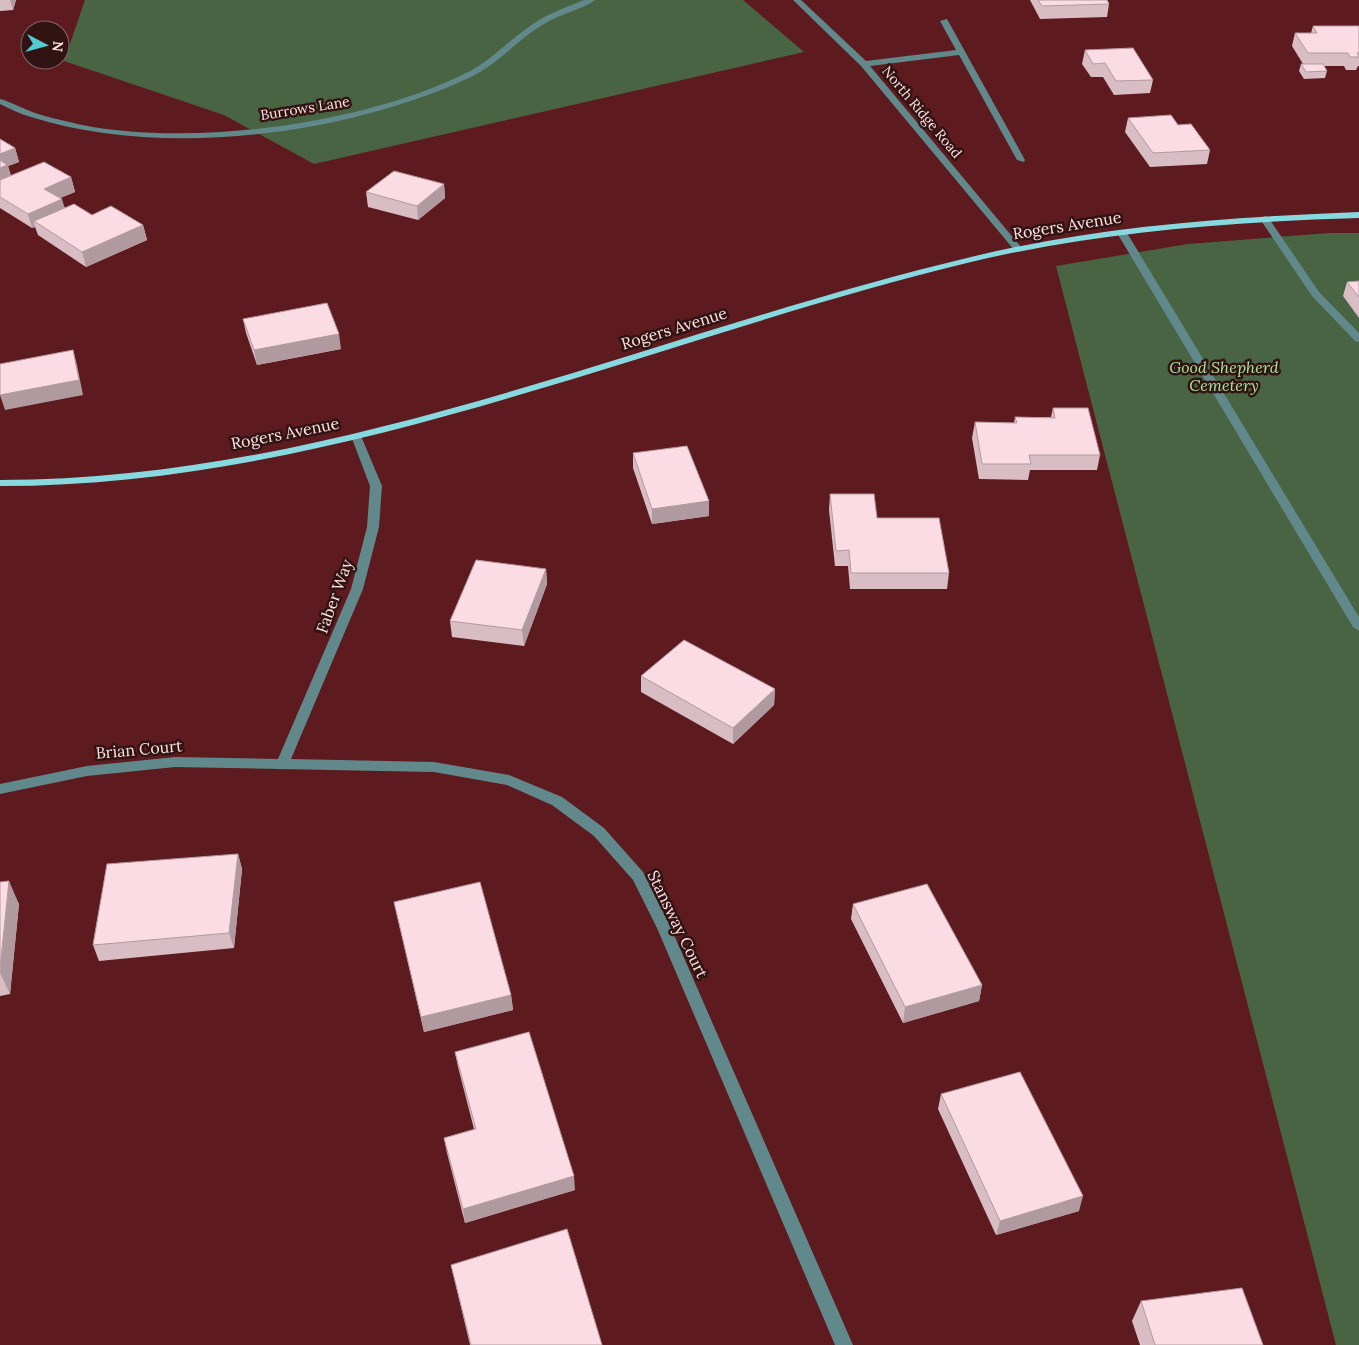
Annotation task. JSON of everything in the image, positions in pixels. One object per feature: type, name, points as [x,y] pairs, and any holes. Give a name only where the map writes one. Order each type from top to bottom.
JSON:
[{"type":"main road","name":"Rogers Avenue","points":[[0,483],[68,482],[142,474],[240,460],[356,436],[501,398],[641,354],[906,276],[1018,249],[1122,233],[1265,219],[1359,215]]},
{"type":"street","name":"Burrows Lane","points":[[0,101],[35,116],[90,128],[153,134],[219,133],[300,125],[371,112],[425,95],[471,74],[537,24],[591,0]]},
{"type":"street","name":"North Ridge Road","points":[[797,0],[864,64],[1018,249]]},
{"type":"street","points":[[944,21],[1021,160]]},
{"type":"street","points":[[864,64],[961,52]]},
{"type":"street","points":[[1265,219],[1315,294],[1359,339]]},
{"type":"street","points":[[1122,233],[1359,627]]},
{"type":"street","name":"Faber Way","points":[[283,763],[357,589],[373,527],[376,486],[356,436]]},
{"type":"street","name":"Brian Court","points":[[0,789],[87,771],[165,763],[283,763]]},
{"type":"street","name":"Stansway Court","points":[[283,763],[434,767],[509,780],[558,800],[600,832],[638,876],[664,928],[844,1345]]},
{"type":"green space","points":[[85,0],[743,0],[804,52],[314,164],[224,115],[70,63],[70,44]]},
{"type":"green space","name":"Good Shepherd Cemetery","points":[[1329,233],[1359,233],[1359,1345],[1336,1345],[1056,266],[1188,244]]},
{"type":"building","points":[[1038,0],[1107,0],[1109,4],[1042,6]]},
{"type":"building","points":[[1313,26],[1359,26],[1359,53],[1357,53],[1359,57],[1350,57],[1348,53],[1308,53],[1295,33],[1317,33]]},
{"type":"building","points":[[1133,48],[1153,80],[1116,81],[1105,63],[1093,64],[1085,50]]},
{"type":"building","points":[[1301,64],[1323,64],[1327,71],[1306,72]]},
{"type":"building","points":[[1171,115],[1178,125],[1191,124],[1210,150],[1153,153],[1128,118]]},
{"type":"building","points":[[0,139],[15,148],[0,154]]},
{"type":"building","points":[[0,160],[7,165],[0,168]]},
{"type":"building","points":[[44,162],[71,177],[44,189],[62,199],[28,214],[0,197],[0,180]]},
{"type":"building","points":[[394,171],[444,184],[417,206],[366,192]]},
{"type":"building","points":[[74,204],[92,215],[111,206],[143,225],[82,252],[34,221]]},
{"type":"building","points":[[1359,281],[1359,297],[1347,282]]},
{"type":"building","points":[[327,303],[339,334],[254,350],[243,319]]},
{"type":"building","points":[[73,350],[79,380],[0,395],[0,364]]},
{"type":"building","points":[[1053,408],[1088,408],[1100,455],[1029,455],[1031,464],[982,464],[975,422],[1017,423],[1015,417],[1055,418]]},
{"type":"building","points":[[687,446],[709,501],[652,509],[633,453]]},
{"type":"building","points":[[830,494],[874,494],[877,518],[939,518],[949,573],[851,573],[849,550],[836,551]]},
{"type":"building","points":[[476,560],[546,569],[522,630],[450,621]]},
{"type":"building","points":[[684,640],[775,689],[733,728],[641,676]]},
{"type":"building","points":[[238,854],[229,933],[93,945],[107,864]]},
{"type":"building","points":[[9,881],[0,968],[0,882]]},
{"type":"building","points":[[480,882],[511,995],[421,1017],[394,902]]},
{"type":"building","points":[[927,884],[982,985],[905,1007],[853,904]]},
{"type":"building","points":[[529,1032],[574,1176],[463,1209],[444,1138],[476,1129],[455,1052]]},
{"type":"building","points":[[1020,1072],[1083,1196],[1000,1221],[941,1094]]},
{"type":"building","points":[[567,1229],[602,1345],[471,1345],[451,1265]]},
{"type":"building","points":[[1242,1288],[1263,1345],[1155,1345],[1141,1301]]}]
